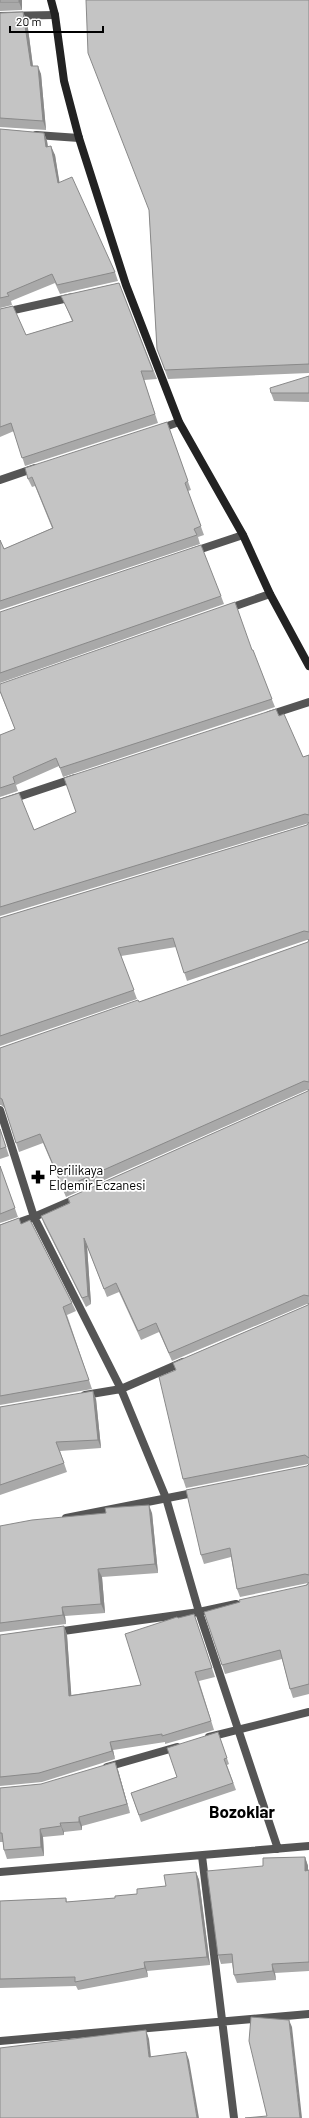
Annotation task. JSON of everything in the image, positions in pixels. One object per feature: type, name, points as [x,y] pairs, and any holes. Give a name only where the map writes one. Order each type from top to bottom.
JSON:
[{"type":"street","points":[[51,0],[55,15],[64,81],[122,286],[179,422],[244,534],[270,594],[309,666]]},
{"type":"street","points":[[0,16],[55,15]]},
{"type":"street","points":[[24,134],[79,138]]},
{"type":"street","points":[[0,313],[82,295]]},
{"type":"street","points":[[149,432],[179,422]]},
{"type":"street","points":[[0,480],[45,466]]},
{"type":"street","points":[[184,554],[244,534]]},
{"type":"street","points":[[218,612],[270,594]]},
{"type":"street","points":[[264,717],[309,702]]},
{"type":"street","points":[[0,803],[83,776]]},
{"type":"street","points":[[0,1110],[34,1218],[121,1389],[166,1498],[199,1612],[239,1728],[278,1849]]},
{"type":"street","points":[[0,1229],[34,1218],[85,1195]]},
{"type":"street","points":[[75,1397],[121,1389],[193,1358]]},
{"type":"street","points":[[60,1519],[204,1491]]},
{"type":"street","points":[[50,1632],[199,1612],[243,1602]]},
{"type":"street","points":[[201,1740],[239,1728],[309,1712]]},
{"type":"street","points":[[95,1771],[186,1744]]},
{"type":"street","points":[[0,1872],[309,1846]]},
{"type":"street","points":[[202,1856],[221,2023],[234,2118]]},
{"type":"street","points":[[0,2041],[221,2023],[309,2014]]},
{"type":"building","points":[[0,0],[19,0],[19,2],[0,2]]},
{"type":"building","points":[[86,0],[309,0],[309,364],[165,370],[157,349],[149,210],[88,53]]},
{"type":"building","points":[[23,12],[31,66],[38,66],[43,121],[0,118],[0,13]]},
{"type":"building","points":[[0,129],[44,133],[46,147],[51,146],[58,183],[72,177],[115,272],[57,285],[52,274],[7,293],[9,296],[0,298]]},
{"type":"building","points":[[119,283],[153,371],[141,371],[155,414],[22,458],[11,423],[0,427],[0,309],[13,306],[26,335],[73,321],[61,296]]},
{"type":"building","points":[[309,376],[309,393],[271,393],[270,388]]},
{"type":"building","points":[[167,422],[188,481],[185,483],[201,526],[194,529],[197,535],[0,601],[0,540],[4,549],[53,528],[32,477],[28,479],[25,468]]},
{"type":"building","points":[[201,545],[221,596],[0,673],[0,612]]},
{"type":"building","points":[[235,602],[252,650],[272,699],[60,768],[56,758],[13,777],[15,783],[0,788],[0,735],[15,729],[0,691],[0,684]]},
{"type":"building","points":[[276,709],[279,716],[284,714],[303,757],[309,755],[309,815],[305,814],[0,907],[0,799],[19,793],[34,830],[76,812],[64,778]]},
{"type":"building","points":[[309,822],[309,932],[304,931],[184,973],[173,938],[118,948],[134,990],[0,1036],[0,918],[307,825]]},
{"type":"building","points":[[309,939],[309,1082],[304,1081],[63,1188],[40,1134],[16,1143],[2,1099],[0,1098],[0,1048],[138,1000],[139,1002],[308,942]]},
{"type":"building","points":[[309,1089],[309,1296],[304,1295],[169,1353],[156,1323],[138,1331],[116,1283],[104,1289],[84,1238],[88,1296],[82,1298],[41,1216],[70,1203],[68,1198],[308,1091]]},
{"type":"building","points":[[0,1129],[6,1147],[0,1149]]},
{"type":"building","points":[[0,1166],[15,1208],[0,1214]]},
{"type":"building","points":[[19,1218],[21,1224],[30,1220],[72,1303],[63,1307],[89,1380],[0,1396],[0,1225]]},
{"type":"building","points":[[309,1303],[309,1458],[305,1455],[183,1479],[159,1377],[176,1370],[173,1363],[308,1305]]},
{"type":"building","points":[[93,1391],[98,1440],[56,1442],[64,1463],[0,1485],[0,1407]]},
{"type":"building","points":[[309,1464],[309,1575],[305,1574],[237,1589],[230,1548],[201,1555],[186,1490],[307,1466]]},
{"type":"building","points":[[149,1505],[155,1564],[98,1569],[101,1604],[62,1607],[63,1615],[0,1623],[0,1526],[32,1520],[106,1513],[105,1508]]},
{"type":"building","points":[[309,1582],[309,1684],[290,1689],[280,1650],[222,1665],[204,1612],[240,1602],[239,1600],[307,1585]]},
{"type":"building","points":[[194,1614],[212,1668],[195,1672],[211,1721],[162,1736],[162,1734],[110,1742],[112,1751],[39,1773],[0,1777],[0,1635],[64,1626],[69,1696],[141,1685],[125,1634],[177,1617]]},
{"type":"building","points":[[218,1732],[227,1758],[224,1759],[233,1783],[139,1815],[131,1793],[177,1777],[167,1748]]},
{"type":"building","points":[[115,1762],[127,1804],[79,1817],[79,1822],[60,1823],[61,1826],[40,1829],[41,1847],[4,1850],[2,1833],[0,1833],[0,1788],[41,1784]]},
{"type":"building","points":[[305,1857],[305,1871],[309,1870],[309,1962],[272,1964],[273,1971],[234,1975],[232,1954],[218,1955],[207,1871],[263,1866],[263,1858]]},
{"type":"building","points":[[196,1872],[207,1957],[144,1962],[145,1968],[75,1982],[75,1977],[0,1979],[0,1901],[66,1898],[66,1902],[115,1898],[115,1896],[137,1894],[137,1889],[166,1886],[164,1875]]},
{"type":"building","points":[[251,2017],[289,2020],[300,2118],[245,2118],[267,2116],[249,2041]]},
{"type":"building","points":[[146,2030],[149,2057],[186,2052],[197,2118],[0,2118],[0,2048]]},
{"type":"place","name":"Perilikaya Eldemir Eczanesi","points":[[38,1177]]},
{"type":"district","name":"Bozoklar","points":[[242,1811]]}]
